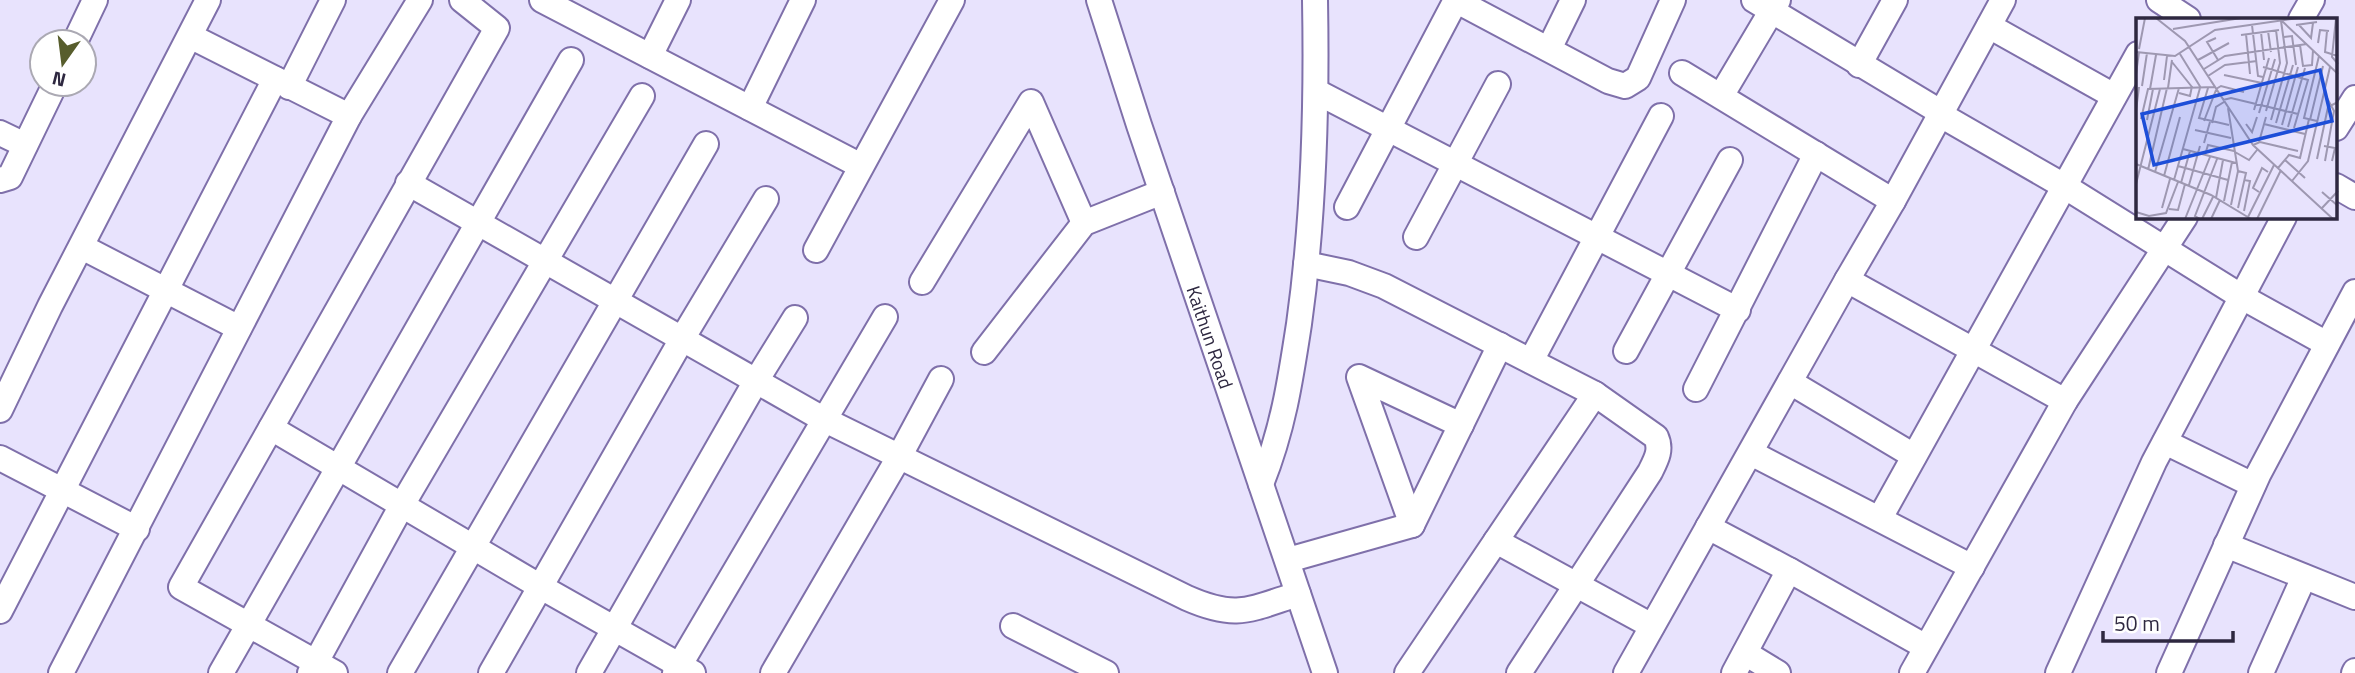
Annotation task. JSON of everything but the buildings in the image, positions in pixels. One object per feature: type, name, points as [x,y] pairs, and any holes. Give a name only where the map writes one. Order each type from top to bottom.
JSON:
[{"type":"street","points":[[82,28],[95,0]]},
{"type":"street","points":[[0,410],[50,306],[208,0]]},
{"type":"street","points":[[0,611],[166,290],[282,83],[333,0]]},
{"type":"street","points":[[61,673],[349,116],[420,0]]},
{"type":"street","points":[[462,0],[497,28],[181,587],[320,669],[402,505],[642,96]]},
{"type":"street","points":[[650,56],[678,0]]},
{"type":"street","points":[[750,108],[803,0]]},
{"type":"street","points":[[816,250],[952,0]]},
{"type":"street","name":"Kaithun Road","points":[[1099,0],[1325,673]]},
{"type":"street","points":[[1261,484],[1274,452],[1286,407],[1306,264],[1317,92],[1315,0]]},
{"type":"street","points":[[1347,206],[1456,0],[1621,86],[1632,84],[1638,78],[1673,0]]},
{"type":"street","points":[[1549,49],[1573,0]]},
{"type":"street","points":[[1859,65],[1895,0]]},
{"type":"street","points":[[1626,673],[1893,201],[2003,0]]},
{"type":"street","points":[[2302,18],[2312,0]]},
{"type":"street","points":[[554,3],[861,166]]},
{"type":"street","points":[[1721,96],[1768,4],[1859,65],[2064,186],[2242,298],[2327,344]]},
{"type":"street","points":[[2163,6],[2187,18]]},
{"type":"street","points":[[1989,26],[2114,96]]},
{"type":"street","points":[[190,36],[349,116]]},
{"type":"street","points":[[1880,518],[2136,58]]},
{"type":"street","points":[[221,673],[571,60]]},
{"type":"street","points":[[1682,73],[1893,201]]},
{"type":"street","points":[[1416,237],[1498,84]]},
{"type":"street","points":[[1317,92],[1738,310]]},
{"type":"street","points":[[0,180],[10,177],[47,98]]},
{"type":"street","points":[[2338,125],[2355,98]]},
{"type":"street","points":[[922,282],[1031,102],[1084,223]]},
{"type":"street","points":[[1531,360],[1661,116]]},
{"type":"street","points":[[0,133],[25,145]]},
{"type":"street","points":[[400,673],[706,144]]},
{"type":"street","points":[[1696,389],[1816,154]]},
{"type":"street","points":[[1626,351],[1730,160]]},
{"type":"street","points":[[408,183],[823,419],[1208,607],[1231,612],[1244,611],[1298,594]]},
{"type":"street","points":[[2338,187],[2355,197]]},
{"type":"street","points":[[984,352],[1084,223],[1162,192]]},
{"type":"street","points":[[491,673],[682,339],[766,200]]},
{"type":"street","points":[[1912,673],[2065,401],[2184,219]]},
{"type":"street","points":[[2058,673],[2165,442],[2283,219]]},
{"type":"street","points":[[82,247],[240,328]]},
{"type":"street","points":[[1306,264],[1349,273],[1384,286],[1595,394],[1656,437],[1659,448],[1650,472],[1519,673]]},
{"type":"street","points":[[1847,280],[2065,401]]},
{"type":"street","points":[[2169,673],[2253,485],[2355,292]]},
{"type":"street","points":[[271,428],[683,671],[823,419],[885,317]]},
{"type":"street","points":[[589,673],[756,381],[795,318]]},
{"type":"street","points":[[1288,560],[1412,525],[1500,345]]},
{"type":"street","points":[[1412,525],[1359,377],[1461,425]]},
{"type":"street","points":[[773,673],[899,457],[941,379]]},
{"type":"street","points":[[1790,382],[1914,456]]},
{"type":"street","points":[[1407,673],[1595,394]]},
{"type":"street","points":[[2165,442],[2253,485]]},
{"type":"street","points":[[1751,453],[1972,567]]},
{"type":"street","points":[[0,458],[136,529]]},
{"type":"street","points":[[1708,527],[1926,647]]},
{"type":"street","points":[[1496,541],[1652,626]]},
{"type":"street","points":[[2226,545],[2355,597]]},
{"type":"street","points":[[1778,673],[1739,663],[1788,570]]},
{"type":"street","points":[[2261,673],[2304,577]]},
{"type":"street","points":[[1013,626],[1106,673]]}]
